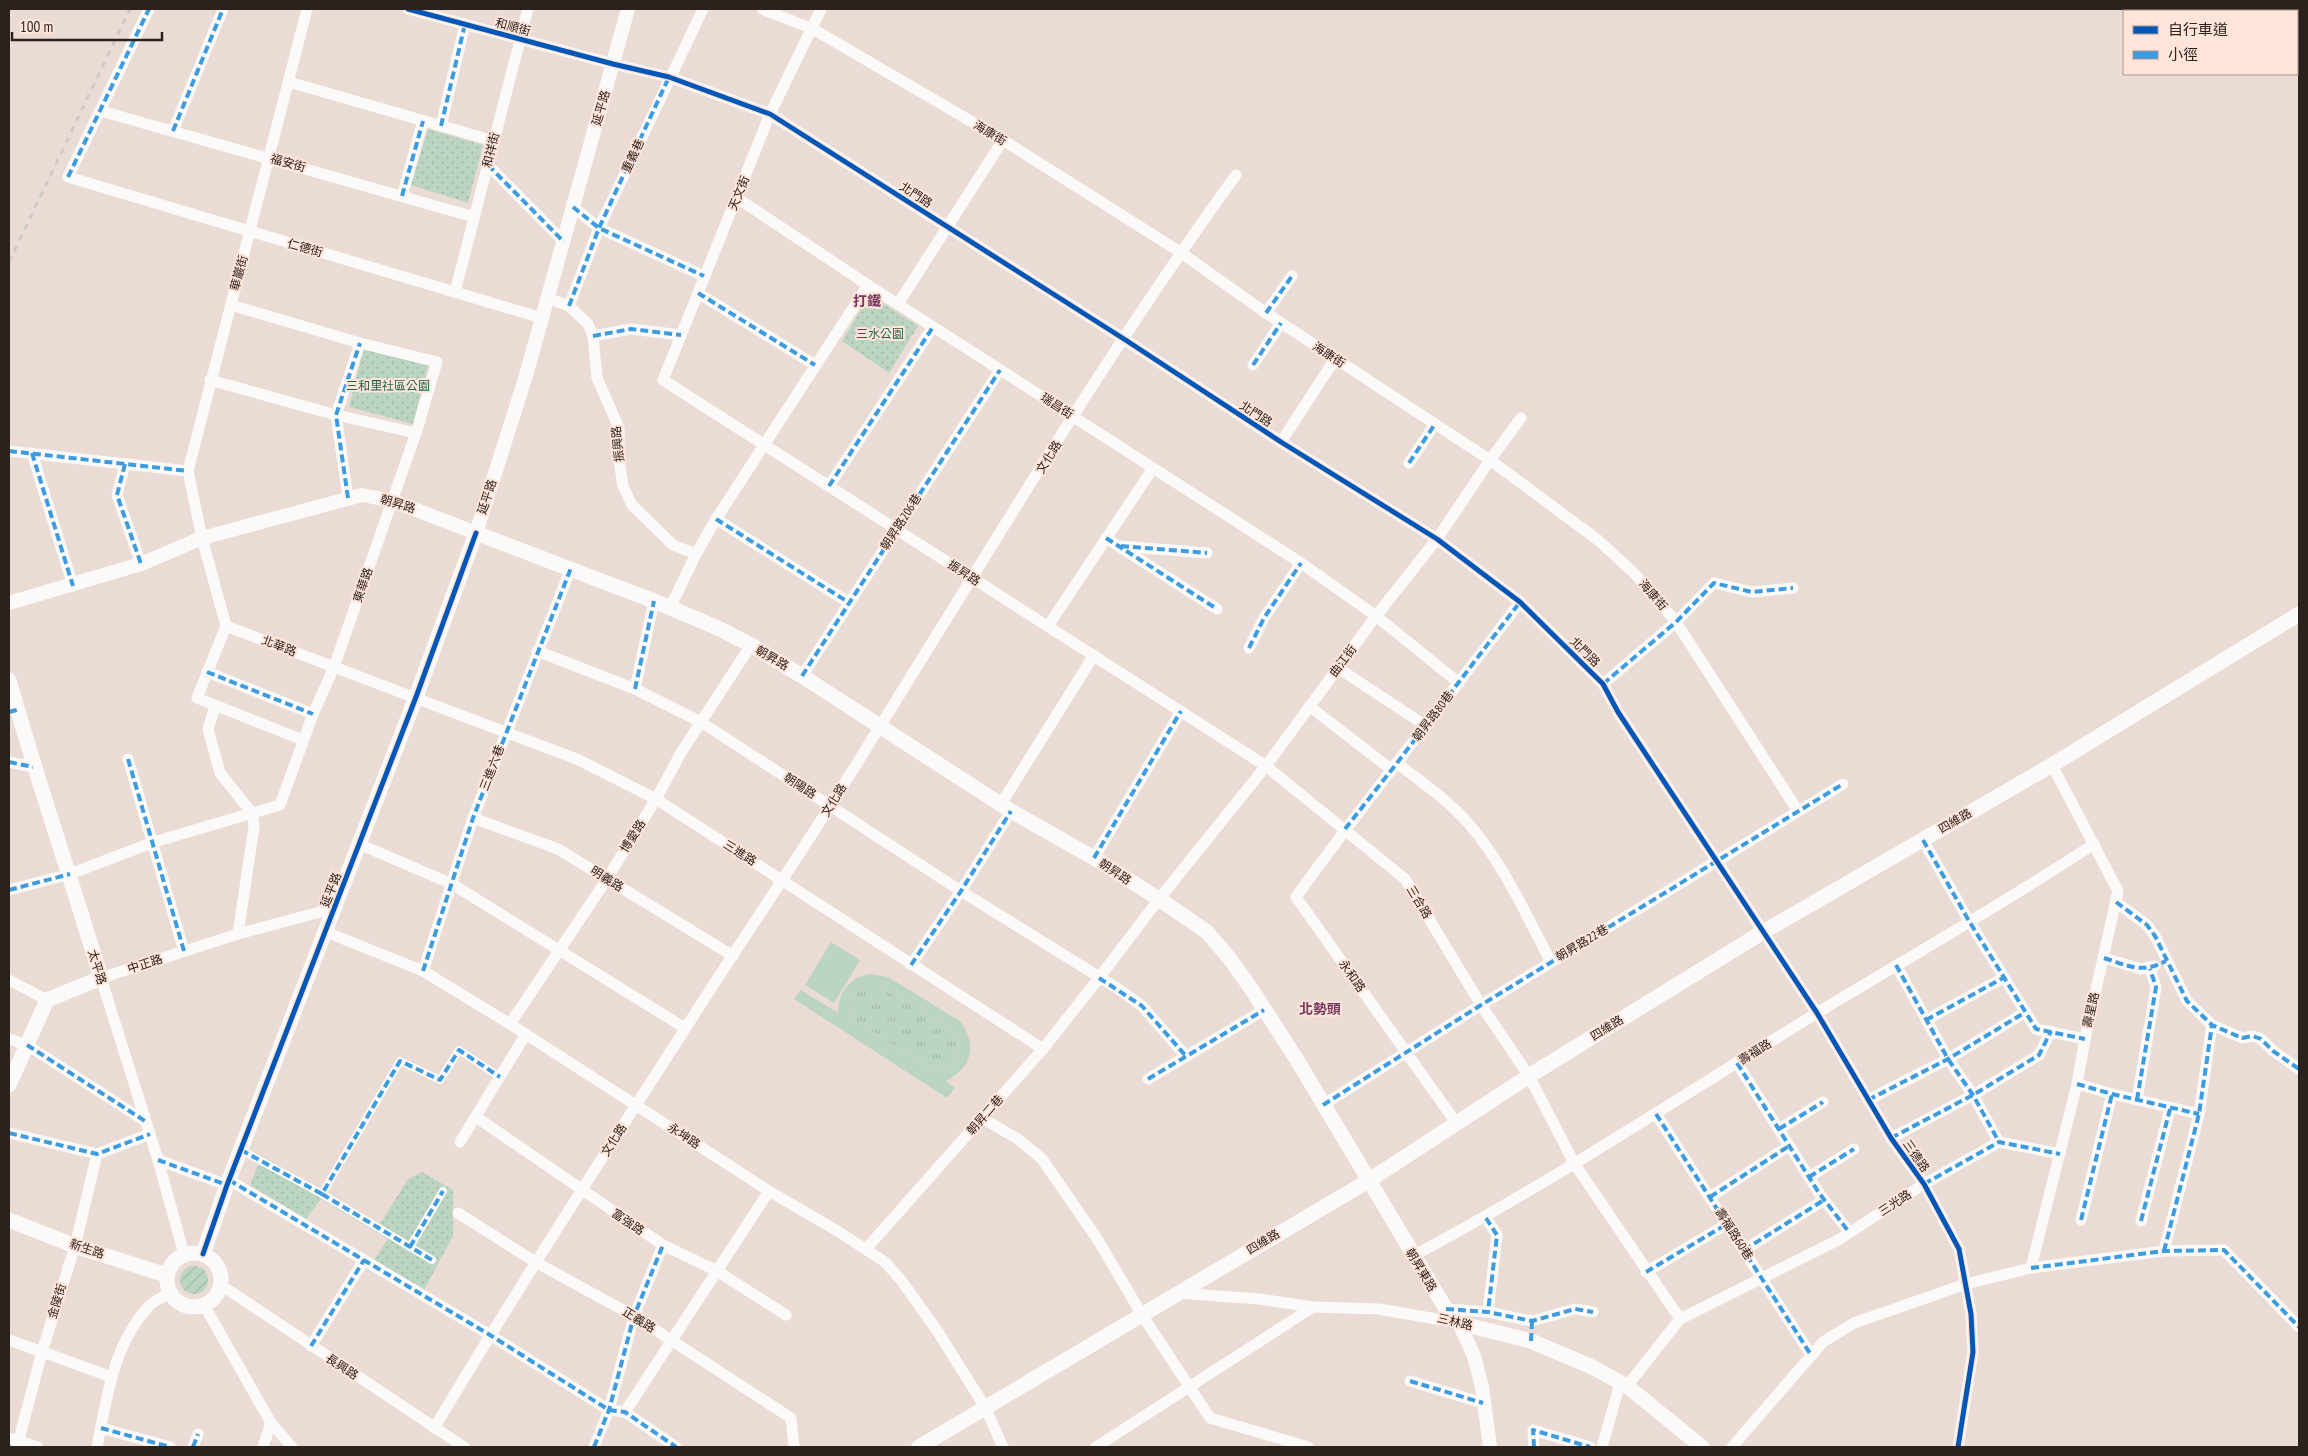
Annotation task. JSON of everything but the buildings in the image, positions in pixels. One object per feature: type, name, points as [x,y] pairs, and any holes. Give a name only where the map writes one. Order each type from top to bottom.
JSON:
[{"type":"main road","name":"朝昇路","points":[[476,533],[571,568],[720,629],[802,676],[1006,808],[1094,858],[1207,932],[1230,959],[1264,1010],[1368,1181]]},
{"type":"main road","name":"延平路","points":[[203,1254],[228,1182],[416,697],[476,533]]},
{"type":"main road","name":"四維路","points":[[919,1447],[1368,1181],[1529,1076],[1763,932],[2052,765],[2299,614]]},
{"type":"main road","name":"太平路","points":[[9,680],[13,711],[70,874],[101,978]]},
{"type":"main road","name":"中正路","points":[[47,1000],[101,978]]},
{"type":"main road","points":[[9,1085],[47,1000]]},
{"type":"main road","name":"朝昇東路","points":[[1368,1181],[1446,1309],[1459,1323]]},
{"type":"main road","name":"新生路","points":[[9,1220],[74,1246],[166,1275]]},
{"type":"main road","points":[[184,1254],[203,1254],[214,1262],[219,1269],[221,1285],[212,1300],[204,1305],[196,1307],[181,1304],[170,1293],[166,1275],[174,1261],[184,1254]]},
{"type":"main road","name":"三林路","points":[[1459,1323],[1531,1341],[1592,1367],[1624,1385],[1702,1447]]},
{"type":"street","points":[[100,111],[149,9]]},
{"type":"street","points":[[173,132],[223,9]]},
{"type":"street","name":"華巖街","points":[[202,538],[188,471],[210,380],[308,9]]},
{"type":"street","name":"和順街","points":[[408,9],[613,64]]},
{"type":"street","name":"和祥街","points":[[455,292],[528,9]]},
{"type":"street","name":"延平路","points":[[476,533],[525,379],[628,9]]},
{"type":"street","name":"重義巷","points":[[569,306],[600,228],[669,77],[703,9]]},
{"type":"street","name":"海康街","points":[[762,9],[812,29],[1003,140],[1180,252],[1266,313],[1490,460],[1598,540],[1636,575],[1676,622],[1798,811]]},
{"type":"street","name":"天文街","points":[[663,380],[770,114],[821,9]]},
{"type":"street","points":[[441,126],[465,24]]},
{"type":"street","name":"北門路","points":[[613,64],[669,77],[770,114],[1124,339],[1281,442],[1437,539],[1520,602],[1603,684],[1618,712],[1763,932]]},
{"type":"street","points":[[288,82],[494,141]]},
{"type":"street","name":"福安街","points":[[100,111],[474,217]]},
{"type":"street","name":"仁德街","points":[[100,111],[68,178],[542,318]]},
{"type":"street","points":[[402,196],[423,121]]},
{"type":"street","points":[[898,304],[1003,140]]},
{"type":"street","points":[[488,165],[564,242]]},
{"type":"street","name":"文化路","points":[[434,1428],[490,1335],[831,805],[1074,417],[1180,252],[1236,175]]},
{"type":"street","name":"瑞昌街","points":[[737,198],[933,327],[1301,562],[1376,616],[1459,682]]},
{"type":"street","points":[[573,207],[600,228],[704,276]]},
{"type":"street","points":[[1266,313],[1292,276]]},
{"type":"street","points":[[670,608],[696,554],[716,519],[868,285]]},
{"type":"street","points":[[698,293],[815,365]]},
{"type":"street","name":"振興路","points":[[548,298],[569,306],[588,324],[593,336],[597,378],[619,428],[623,486],[632,506],[673,545],[696,554]]},
{"type":"street","points":[[231,305],[360,343],[336,415],[348,498]]},
{"type":"street","points":[[1253,365],[1281,323]]},
{"type":"street","points":[[829,486],[933,327]]},
{"type":"street","points":[[593,336],[631,330],[681,335]]},
{"type":"street","name":"東華路","points":[[252,813],[280,805],[313,714],[334,667],[393,501],[437,362],[360,343]]},
{"type":"street","points":[[1281,442],[1335,359]]},
{"type":"street","name":"朝昇路206巷","points":[[802,676],[848,602],[1000,370]]},
{"type":"street","points":[[210,380],[336,415],[416,433]]},
{"type":"street","name":"振昇路","points":[[663,380],[1266,766]]},
{"type":"street","name":"曲江街","points":[[1159,899],[1266,766],[1376,616],[1437,539],[1490,460],[1521,418]]},
{"type":"street","points":[[1409,463],[1435,424]]},
{"type":"street","points":[[9,451],[32,452],[188,471]]},
{"type":"street","points":[[32,452],[73,586]]},
{"type":"street","points":[[125,464],[117,495],[141,564]]},
{"type":"street","points":[[1048,626],[1153,468]]},
{"type":"street","name":"朝昇路","points":[[9,603],[73,586],[141,564],[202,538],[362,495],[393,501],[476,533]]},
{"type":"street","points":[[716,519],[848,602]]},
{"type":"street","points":[[202,538],[226,626],[197,698],[215,707],[303,740]]},
{"type":"street","points":[[1106,538],[1217,609]]},
{"type":"street","points":[[1118,546],[1207,552]]},
{"type":"street","points":[[1249,648],[1264,618],[1301,562]]},
{"type":"street","name":"三進六巷","points":[[423,971],[474,818],[537,651],[571,568]]},
{"type":"street","points":[[1603,684],[1676,622],[1714,582],[1752,592],[1793,588]]},
{"type":"street","points":[[636,689],[654,601]]},
{"type":"street","name":"朝昇路80巷","points":[[1345,829],[1520,602]]},
{"type":"street","name":"北華路","points":[[226,626],[416,697]]},
{"type":"street","name":"博愛路","points":[[510,1024],[607,879],[701,722],[751,646]]},
{"type":"street","name":"朝陽路","points":[[537,651],[636,689],[701,722],[1099,978]]},
{"type":"street","points":[[911,965],[961,891],[1006,808],[1094,655]]},
{"type":"street","points":[[1338,668],[1426,726]]},
{"type":"street","points":[[207,672],[313,714]]},
{"type":"street","name":"三進路","points":[[416,697],[579,760],[656,799],[1042,1048]]},
{"type":"street","points":[[1309,706],[1395,766],[1467,821],[1503,872],[1551,962]]},
{"type":"street","points":[[215,707],[208,729],[220,773],[252,813],[254,827],[238,934]]},
{"type":"street","points":[[1094,858],[1181,711]]},
{"type":"street","points":[[128,759],[154,842],[184,951]]},
{"type":"street","points":[[9,762],[33,767]]},
{"type":"street","name":"壽星路","points":[[2031,1268],[2077,1084],[2085,1039],[2118,891],[2052,765]]},
{"type":"street","name":"三合路","points":[[1266,766],[1405,879],[1481,1005],[1529,1076],[1574,1163],[1646,1272],[1680,1319]]},
{"type":"street","name":"朝昇路22巷","points":[[1323,1105],[1481,1005],[1843,784]]},
{"type":"street","points":[[9,890],[70,874],[154,842],[252,813]]},
{"type":"street","name":"明義路","points":[[474,818],[558,849],[733,956]]},
{"type":"street","name":"永和路","points":[[1345,829],[1296,897],[1457,1124]]},
{"type":"street","points":[[1923,840],[2003,978],[2012,988],[2024,1013],[2036,1029],[2085,1039]]},
{"type":"street","points":[[359,844],[452,884],[686,1028]]},
{"type":"street","name":"壽福路","points":[[1413,1256],[1486,1218],[1817,1013],[2035,883],[2094,844]]},
{"type":"street","name":"朝昇二巷","points":[[866,1249],[1042,1048],[1099,978],[1159,899]]},
{"type":"street","points":[[2116,902],[2147,925],[2155,936],[2187,1001],[2212,1025],[2242,1038],[2254,1036],[2261,1039],[2273,1051],[2299,1069]]},
{"type":"street","name":"中正路","points":[[101,978],[238,934],[335,908]]},
{"type":"street","name":"永坤路","points":[[326,932],[423,971],[526,1034],[769,1191],[885,1262],[901,1280],[938,1332],[985,1407],[1004,1447]]},
{"type":"street","name":"三德路","points":[[1763,932],[1817,1013],[1892,1138],[1924,1184],[1960,1250],[1972,1314],[1973,1352],[1958,1447]]},
{"type":"street","points":[[2104,958],[2141,969],[2150,968],[2166,961]]},
{"type":"street","points":[[1896,966],[1948,1059],[1973,1095],[1999,1142],[2060,1154]]},
{"type":"street","points":[[2137,1100],[2156,987],[2150,968]]},
{"type":"street","name":"太平路","points":[[101,978],[158,1160],[184,1254]]},
{"type":"street","points":[[1099,978],[1142,1006],[1185,1055]]},
{"type":"street","points":[[1926,1020],[2003,978]]},
{"type":"street","points":[[9,980],[47,1000]]},
{"type":"street","points":[[1148,1079],[1185,1055],[1264,1010]]},
{"type":"street","points":[[1868,1100],[1948,1059],[2024,1013]]},
{"type":"street","points":[[2164,1251],[2199,1114],[2212,1025]]},
{"type":"street","points":[[1892,1138],[1973,1095],[2039,1055],[2051,1031]]},
{"type":"street","points":[[460,1142],[526,1034]]},
{"type":"street","points":[[9,1039],[27,1045],[146,1121]]},
{"type":"street","points":[[322,1194],[400,1061],[440,1080],[459,1050],[500,1077]]},
{"type":"street","points":[[1737,1064],[1824,1200],[1850,1232]]},
{"type":"street","points":[[2077,1084],[2170,1109],[2199,1114]]},
{"type":"street","points":[[2081,1220],[2112,1094]]},
{"type":"street","points":[[1779,1130],[1823,1102]]},
{"type":"street","points":[[2141,1221],[2170,1109]]},
{"type":"street","name":"壽福路60巷","points":[[1656,1114],[1811,1355]]},
{"type":"street","name":"富強路","points":[[476,1117],[662,1245],[717,1271],[786,1315]]},
{"type":"street","points":[[982,1118],[1018,1139],[1042,1159],[1098,1240],[1142,1315],[1210,1418],[1308,1447]]},
{"type":"street","points":[[9,1133],[97,1154],[150,1134]]},
{"type":"street","name":"三光路","points":[[1680,1319],[1850,1232],[1924,1184],[1999,1142]]},
{"type":"street","points":[[1710,1197],[1790,1146]]},
{"type":"street","points":[[1809,1177],[1854,1149]]},
{"type":"street","points":[[241,1150],[322,1194],[432,1260]]},
{"type":"street","name":"金陵街","points":[[15,1442],[74,1246],[97,1154]]},
{"type":"street","points":[[158,1160],[228,1182],[490,1335],[609,1410],[625,1412],[676,1447]]},
{"type":"street","points":[[410,1247],[442,1191]]},
{"type":"street","points":[[625,1412],[673,1342],[769,1191]]},
{"type":"street","points":[[1744,1250],[1824,1200]]},
{"type":"street","name":"正義路","points":[[458,1213],[537,1263],[634,1316],[791,1418],[794,1447]]},
{"type":"street","points":[[1486,1218],[1497,1235],[1488,1312]]},
{"type":"street","points":[[1646,1272],[1728,1224]]},
{"type":"street","points":[[594,1447],[609,1410],[634,1316],[662,1245]]},
{"type":"street","points":[[1732,1447],[1823,1342],[1854,1323],[1966,1284],[2031,1268],[2164,1251],[2224,1250],[2299,1327]]},
{"type":"street","points":[[311,1346],[364,1260]]},
{"type":"street","name":"長興路","points":[[221,1285],[464,1447]]},
{"type":"street","points":[[97,1447],[112,1377],[120,1351],[133,1327],[151,1304],[170,1293]]},
{"type":"street","name":"三林路","points":[[1177,1293],[1259,1299],[1313,1307],[1379,1309],[1459,1323]]},
{"type":"street","points":[[204,1305],[271,1423],[292,1447]]},
{"type":"street","points":[[1096,1447],[1313,1307]]},
{"type":"street","points":[[1446,1309],[1488,1312],[1532,1321],[1575,1309],[1593,1312]]},
{"type":"street","points":[[1602,1447],[1624,1385],[1680,1319]]},
{"type":"street","points":[[1531,1341],[1532,1321]]},
{"type":"street","name":"朝昇東路","points":[[1459,1323],[1474,1356],[1484,1403],[1490,1447]]},
{"type":"street","points":[[9,1340],[112,1377]]},
{"type":"street","points":[[1410,1381],[1484,1403]]},
{"type":"street","points":[[263,1447],[271,1423]]},
{"type":"street","points":[[101,1428],[170,1447]]},
{"type":"street","points":[[1534,1447],[1532,1430],[1590,1447]]},
{"type":"street","points":[[192,1447],[198,1434]]},
{"type":"street","points":[[15,1442],[38,1447]]},
{"type":"green space","points":[[428,129],[483,145],[468,203],[411,185]]},
{"type":"green space","name":"三水公園","points":[[870,295],[918,326],[889,373],[842,341]]},
{"type":"green space","name":"三和里社區公園","points":[[364,348],[428,365],[413,424],[349,407]]},
{"type":"green space","points":[[831,942],[860,960],[834,1003],[805,985]]},
{"type":"green space","points":[[870,974],[888,977],[960,1021],[969,1039],[970,1055],[962,1069],[946,1081],[955,1088],[947,1098],[794,999],[801,990],[838,1013],[840,999],[846,987],[863,976]],"holes":[[[866,986],[878,986],[951,1028],[956,1034],[959,1044],[957,1057],[948,1068],[942,1070],[930,1068],[851,1018],[850,1003],[857,991]]]},
{"type":"green space","points":[[866,986],[878,986],[951,1028],[956,1034],[959,1044],[957,1057],[948,1068],[942,1070],[930,1068],[851,1018],[850,1003],[857,991]]},
{"type":"green space","points":[[262,1156],[380,1224],[408,1179],[422,1172],[453,1190],[453,1236],[424,1290],[374,1260],[388,1239],[321,1199],[306,1219],[250,1185]]},
{"type":"green space","points":[[194,1266],[204,1270],[208,1280],[204,1290],[194,1294],[184,1290],[180,1280],[184,1270]]},
{"type":"railway","points":[[9,262],[130,9]]},
{"type":"marked path","points":[[68,177],[149,9]]},
{"type":"marked path","points":[[173,131],[223,9]]},
{"type":"marked path","points":[[441,126],[465,24]]},
{"type":"marked path","points":[[569,306],[599,228],[669,77]]},
{"type":"marked path","points":[[402,196],[423,121]]},
{"type":"marked path","points":[[488,165],[564,242]]},
{"type":"marked path","points":[[573,207],[599,228],[704,276]]},
{"type":"marked path","points":[[1266,313],[1292,276]]},
{"type":"marked path","points":[[698,293],[815,365]]},
{"type":"marked path","points":[[1253,365],[1281,323]]},
{"type":"marked path","points":[[829,486],[933,327]]},
{"type":"marked path","points":[[593,336],[631,329],[681,335]]},
{"type":"marked path","points":[[348,498],[336,415],[360,343]]},
{"type":"marked path","points":[[802,676],[1000,370]]},
{"type":"marked path","points":[[1409,463],[1435,424]]},
{"type":"marked path","points":[[9,451],[188,471]]},
{"type":"marked path","points":[[32,453],[73,586]]},
{"type":"marked path","points":[[125,464],[117,495],[141,564]]},
{"type":"marked path","points":[[716,519],[848,602]]},
{"type":"marked path","points":[[1106,538],[1217,609]]},
{"type":"marked path","points":[[1121,546],[1207,553]]},
{"type":"marked path","points":[[1249,648],[1264,618],[1301,563]]},
{"type":"marked path","points":[[423,971],[473,818],[571,568]]},
{"type":"marked path","points":[[1603,684],[1676,622],[1714,583],[1752,592],[1793,588]]},
{"type":"marked path","points":[[635,689],[654,601]]},
{"type":"marked path","points":[[1345,829],[1520,602]]},
{"type":"marked path","points":[[207,672],[313,714]]},
{"type":"marked path","points":[[9,712],[17,710]]},
{"type":"marked path","points":[[1094,858],[1181,711]]},
{"type":"marked path","points":[[128,759],[184,951]]},
{"type":"marked path","points":[[9,762],[33,767]]},
{"type":"marked path","points":[[1323,1105],[1481,1005],[1843,784]]},
{"type":"marked path","points":[[911,965],[961,891],[1011,811]]},
{"type":"marked path","points":[[1923,840],[1969,921],[2036,1029],[2085,1039]]},
{"type":"marked path","points":[[9,890],[70,874]]},
{"type":"marked path","points":[[2116,902],[2147,925],[2155,936],[2187,1001],[2212,1025],[2242,1038],[2253,1036],[2261,1039],[2273,1051],[2299,1069]]},
{"type":"marked path","points":[[2104,958],[2128,966],[2142,968],[2166,961]]},
{"type":"marked path","points":[[1896,965],[1948,1059],[1973,1095],[1999,1142]]},
{"type":"marked path","points":[[2137,1100],[2156,987],[2150,969]]},
{"type":"marked path","points":[[1099,978],[1142,1006],[1185,1055]]},
{"type":"marked path","points":[[1926,1020],[2003,978]]},
{"type":"marked path","points":[[1148,1079],[1264,1010]]},
{"type":"marked path","points":[[1868,1100],[1948,1059],[2024,1013]]},
{"type":"marked path","points":[[2164,1251],[2199,1114],[2212,1025]]},
{"type":"marked path","points":[[1891,1138],[1973,1095],[2039,1055],[2051,1031]]},
{"type":"marked path","points":[[27,1045],[145,1121]]},
{"type":"marked path","points":[[241,1150],[322,1194],[400,1061],[440,1080],[459,1050],[500,1077]]},
{"type":"marked path","points":[[1737,1063],[1819,1193],[1849,1232]]},
{"type":"marked path","points":[[2077,1084],[2199,1114]]},
{"type":"marked path","points":[[2081,1220],[2112,1094]]},
{"type":"marked path","points":[[1779,1129],[1823,1102]]},
{"type":"marked path","points":[[2141,1221],[2170,1109]]},
{"type":"marked path","points":[[1656,1114],[1811,1355]]},
{"type":"marked path","points":[[9,1133],[97,1154],[150,1134]]},
{"type":"marked path","points":[[1924,1184],[1999,1142],[2060,1154]]},
{"type":"marked path","points":[[1710,1197],[1789,1146]]},
{"type":"marked path","points":[[1809,1177],[1854,1149]]},
{"type":"marked path","points":[[158,1160],[227,1185]]},
{"type":"marked path","points":[[229,1180],[490,1335],[609,1410],[625,1412],[676,1447]]},
{"type":"marked path","points":[[410,1247],[443,1191]]},
{"type":"marked path","points":[[322,1194],[432,1260]]},
{"type":"marked path","points":[[1744,1250],[1824,1200]]},
{"type":"marked path","points":[[1486,1218],[1497,1235],[1488,1312]]},
{"type":"marked path","points":[[1646,1272],[1727,1224]]},
{"type":"marked path","points":[[594,1447],[609,1410],[634,1316],[663,1245]]},
{"type":"marked path","points":[[2031,1268],[2164,1251],[2224,1250],[2299,1327]]},
{"type":"marked path","points":[[311,1346],[364,1260]]},
{"type":"marked path","points":[[1446,1309],[1488,1312],[1532,1321],[1575,1309],[1593,1312]]},
{"type":"marked path","points":[[1531,1341],[1532,1321]]},
{"type":"marked path","points":[[1410,1381],[1483,1403]]},
{"type":"marked path","points":[[101,1428],[170,1447]]},
{"type":"marked path","points":[[1534,1447],[1533,1430],[1590,1447]]},
{"type":"marked path","points":[[193,1447],[198,1434]]},
{"type":"cycle path","points":[[408,9],[613,64],[669,77],[770,114],[1124,339],[1281,442],[1437,539],[1520,602],[1603,684],[1618,712],[1817,1013],[1891,1138],[1924,1184],[1959,1249],[1971,1314],[1973,1352],[1958,1447]]},
{"type":"cycle path","points":[[203,1254],[227,1185],[416,697],[476,533]]},
{"type":"district","name":"打鐵","points":[[867,301]]},
{"type":"district","name":"北勢頭","points":[[1320,1009]]}]
